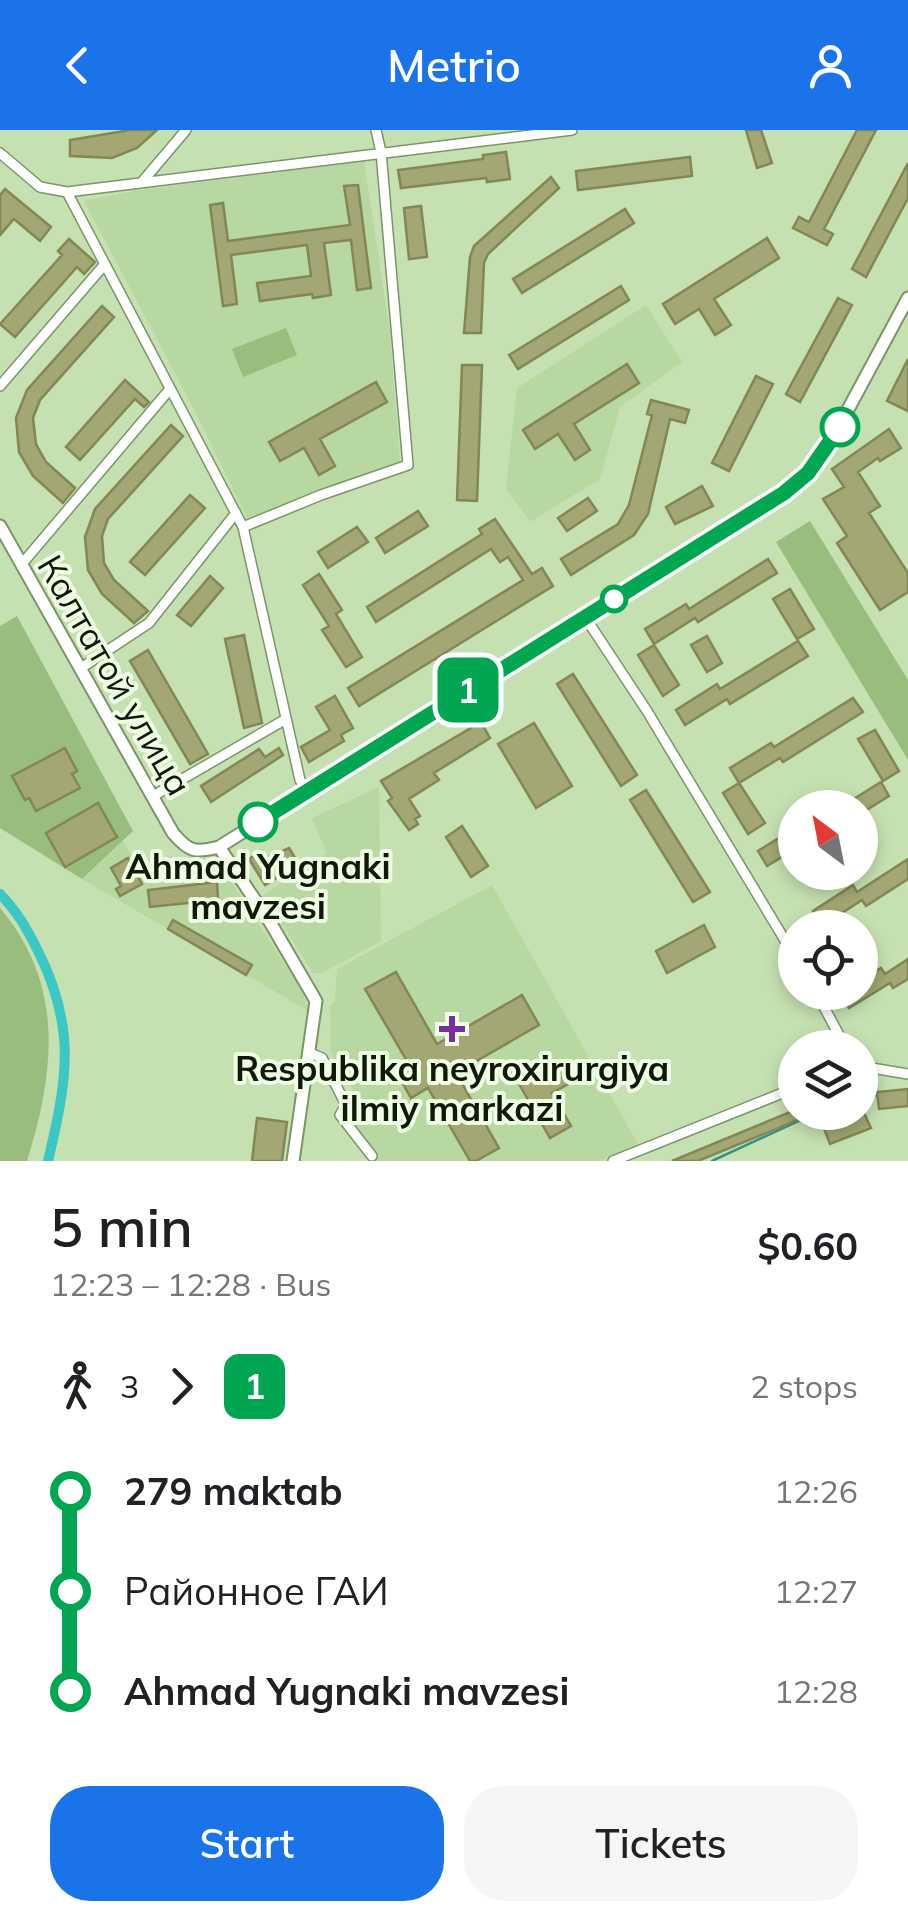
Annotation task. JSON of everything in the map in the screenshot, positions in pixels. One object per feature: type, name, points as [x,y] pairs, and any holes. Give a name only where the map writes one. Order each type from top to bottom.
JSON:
[{"type":"street","points":[[142,182],[186,130]]},
{"type":"street","points":[[244,527],[408,465],[376,130]]},
{"type":"street","points":[[0,153],[40,187],[67,192],[572,130]]},
{"type":"street","points":[[67,192],[244,527],[300,780],[307,791]]},
{"type":"street","points":[[0,386],[105,264]]},
{"type":"street","points":[[293,1161],[316,1010],[313,992],[219,847],[758,510],[808,473],[850,410],[908,298]]},
{"type":"street","points":[[21,564],[170,390]]},
{"type":"street","points":[[81,668],[149,623],[236,513]]},
{"type":"street","name":"Калтатой улица","points":[[0,526],[173,833],[187,849],[198,853],[219,847]]},
{"type":"street","points":[[586,617],[778,929]]},
{"type":"street","points":[[155,795],[286,719]]},
{"type":"street","points":[[310,1053],[322,1058],[346,1105],[340,1114],[372,1156]]},
{"type":"street","points":[[878,1069],[908,1074]]},
{"type":"street","points":[[613,1161],[778,1095]]},
{"type":"shaded area","points":[[364,161],[390,333],[400,461],[249,522],[84,201]]},
{"type":"shaded area","points":[[646,305],[682,362],[620,407],[600,479],[530,522],[506,488],[517,388]]},
{"type":"shaded area","points":[[286,328],[297,355],[243,377],[232,349]]},
{"type":"shaded area","points":[[810,521],[908,680],[908,760],[776,542]]},
{"type":"shaded area","points":[[17,616],[133,831],[82,879],[0,828],[0,626]]},
{"type":"shaded area","points":[[379,787],[381,941],[322,973],[313,973],[263,895],[327,853],[312,818]]},
{"type":"shaded area","points":[[123,841],[148,883],[227,876],[302,990],[310,1012],[82,879]]},
{"type":"shaded area","name":"Respublika neyroxirurgiya ilmiy markazi","points":[[492,885],[639,1146],[598,1161],[374,1161],[353,1122],[366,1114],[331,1052],[330,1006],[335,1001],[337,969]]},
{"type":"shaded area","points":[[0,908],[36,967],[48,1030],[44,1094],[27,1161],[0,1161]]},
{"type":"building","points":[[130,130],[157,130],[137,148],[112,158],[70,156],[70,140]]},
{"type":"building","points":[[746,130],[761,130],[772,163],[757,168]]},
{"type":"building","points":[[857,130],[876,130],[824,229],[833,234],[827,245],[793,228],[799,217],[809,222]]},
{"type":"building","points":[[506,152],[510,179],[401,188],[398,170],[483,159],[483,155]]},
{"type":"building","points":[[690,157],[692,176],[578,190],[576,171]]},
{"type":"building","points":[[908,163],[908,198],[866,277],[852,269]]},
{"type":"building","points":[[551,177],[559,188],[488,254],[484,263],[481,333],[464,333],[474,246]]},
{"type":"building","points":[[358,185],[371,288],[357,290],[351,240],[324,243],[331,295],[260,301],[257,283],[311,276],[307,245],[231,255],[237,304],[223,306],[210,205],[223,203],[228,241],[350,225],[344,186]]},
{"type":"building","points":[[5,189],[51,227],[40,241],[14,219],[0,235],[0,195]]},
{"type":"building","points":[[421,206],[427,257],[409,259],[404,208]]},
{"type":"building","points":[[625,209],[634,223],[522,293],[513,279]]},
{"type":"building","points":[[767,238],[779,258],[714,299],[731,325],[715,335],[699,309],[675,324],[663,304]]},
{"type":"building","points":[[69,239],[95,262],[84,274],[77,267],[15,337],[0,324],[62,255],[58,251]]},
{"type":"building","points":[[621,286],[629,300],[518,369],[509,355]]},
{"type":"building","points":[[838,298],[852,305],[800,402],[786,394]]},
{"type":"building","points":[[102,306],[114,317],[40,400],[33,418],[36,444],[46,462],[75,488],[63,503],[33,476],[19,452],[16,418],[27,390]]},
{"type":"building","points":[[908,359],[908,411],[887,401]]},
{"type":"building","points":[[627,364],[639,383],[574,424],[590,450],[575,460],[558,434],[535,449],[523,430]]},
{"type":"building","points":[[462,365],[482,365],[477,501],[457,500]]},
{"type":"building","points":[[756,376],[773,384],[729,471],[712,463]]},
{"type":"building","points":[[125,380],[149,402],[144,407],[135,399],[80,460],[66,447]]},
{"type":"building","points":[[376,382],[387,402],[320,439],[335,466],[319,475],[304,448],[280,461],[269,442]]},
{"type":"building","points":[[651,400],[689,410],[685,423],[670,419],[648,514],[634,535],[571,575],[561,559],[618,524],[629,505],[652,415],[647,414]]},
{"type":"building","points":[[171,425],[183,436],[108,519],[102,536],[104,563],[114,580],[148,611],[134,623],[102,594],[88,570],[85,537],[95,509]]},
{"type":"building","points":[[889,429],[901,448],[858,472],[880,506],[869,513],[908,573],[908,592],[880,610],[837,543],[847,536],[823,499],[844,487],[832,469]]},
{"type":"building","points":[[702,486],[713,506],[675,524],[666,507]]},
{"type":"building","points":[[190,495],[205,508],[145,575],[130,562]]},
{"type":"building","points":[[588,498],[597,511],[567,531],[558,518]]},
{"type":"building","points":[[418,511],[428,526],[385,553],[376,538]]},
{"type":"building","points":[[495,519],[532,574],[542,568],[553,586],[359,706],[348,688],[523,580],[508,557],[500,562],[491,549],[376,622],[367,607],[482,534],[479,529]]},
{"type":"building","points":[[357,527],[368,542],[328,568],[318,552]]},
{"type":"building","points":[[768,559],[777,573],[654,644],[645,629],[686,604],[689,609]]},
{"type":"building","points":[[319,574],[342,610],[336,614],[362,657],[346,667],[322,630],[329,626],[303,585]]},
{"type":"building","points":[[210,576],[223,588],[191,626],[177,615]]},
{"type":"building","points":[[790,589],[814,629],[797,639],[773,599]]},
{"type":"building","points":[[244,635],[262,723],[244,728],[225,639]]},
{"type":"building","points":[[707,636],[722,663],[707,672],[691,645]]},
{"type":"building","points":[[798,641],[808,656],[730,704],[727,699],[685,725],[676,710],[717,684],[720,689]]},
{"type":"building","points":[[654,645],[679,685],[663,696],[638,655]]},
{"type":"building","points":[[148,650],[208,754],[190,764],[130,661]]},
{"type":"building","points":[[573,674],[637,775],[621,786],[557,684]]},
{"type":"building","points":[[335,696],[353,728],[341,735],[344,741],[309,762],[301,747],[330,730],[316,707]]},
{"type":"building","points":[[853,698],[863,712],[783,762],[780,758],[739,783],[730,768],[771,743],[774,747]]},
{"type":"building","points":[[481,722],[490,738],[434,773],[439,780],[409,799],[420,816],[415,819],[418,824],[409,830],[388,801],[392,798],[381,781]]},
{"type":"building","points":[[534,723],[572,786],[536,808],[498,744]]},
{"type":"building","points":[[875,730],[899,771],[883,781],[858,739]]},
{"type":"building","points":[[65,748],[77,771],[72,774],[80,788],[36,811],[12,776]]},
{"type":"building","points":[[279,748],[283,755],[211,802],[201,786],[259,749],[265,757]]},
{"type":"building","points":[[881,782],[889,796],[878,803],[878,790],[868,790]]},
{"type":"building","points":[[739,783],[765,823],[748,834],[723,793]]},
{"type":"building","points":[[646,790],[710,892],[693,902],[630,800]]},
{"type":"building","points":[[98,803],[117,837],[65,867],[46,833]]},
{"type":"building","points":[[462,826],[488,866],[471,877],[446,837]]},
{"type":"building","points":[[778,839],[778,859],[767,866],[758,851]]},
{"type":"building","points":[[289,848],[299,864],[265,885],[249,859],[262,851],[266,858]]},
{"type":"building","points":[[128,858],[142,884],[120,896],[116,889],[121,886],[111,868]]},
{"type":"building","points":[[908,859],[908,879],[866,906],[862,900],[847,910],[815,910],[845,890],[878,890],[878,878]]},
{"type":"building","points":[[217,882],[218,900],[150,907],[148,890]]},
{"type":"building","points":[[173,920],[252,965],[246,975],[168,929]]},
{"type":"building","points":[[704,925],[715,947],[667,973],[656,951]]},
{"type":"building","points":[[908,959],[908,979],[893,988],[890,983],[878,990],[878,970],[881,968],[885,974]]},
{"type":"building","points":[[396,972],[437,1044],[522,995],[539,1025],[456,1073],[499,1148],[476,1161],[470,1161],[428,1088],[411,1098],[394,1068],[407,1061],[365,989]]},
{"type":"building","points":[[558,1061],[570,1083],[552,1093],[571,1126],[550,1138],[519,1084]]},
{"type":"building","points":[[908,1089],[908,1106],[879,1109],[878,1092]]},
{"type":"building","points":[[778,1117],[778,1128],[698,1161],[672,1161]]},
{"type":"building","points":[[257,1118],[287,1122],[282,1161],[252,1161]]},
{"type":"building","points":[[825,1130],[866,1130],[830,1144]]},
{"type":"waterway","points":[[0,894],[38,951],[59,1005],[65,1055],[48,1161]]},
{"type":"waterway","points":[[712,1161],[779,1130]]},
{"type":"bus line","name":"1","points":[[258,822],[784,493],[820,459],[840,427]]},
{"type":"place","name":"Ahmad Yugnaki mavzesi","points":[[258,822]]},
{"type":"place","name":"Respublika neyroxirurgiya ilmiy markazi","points":[[452,1029]]}]
